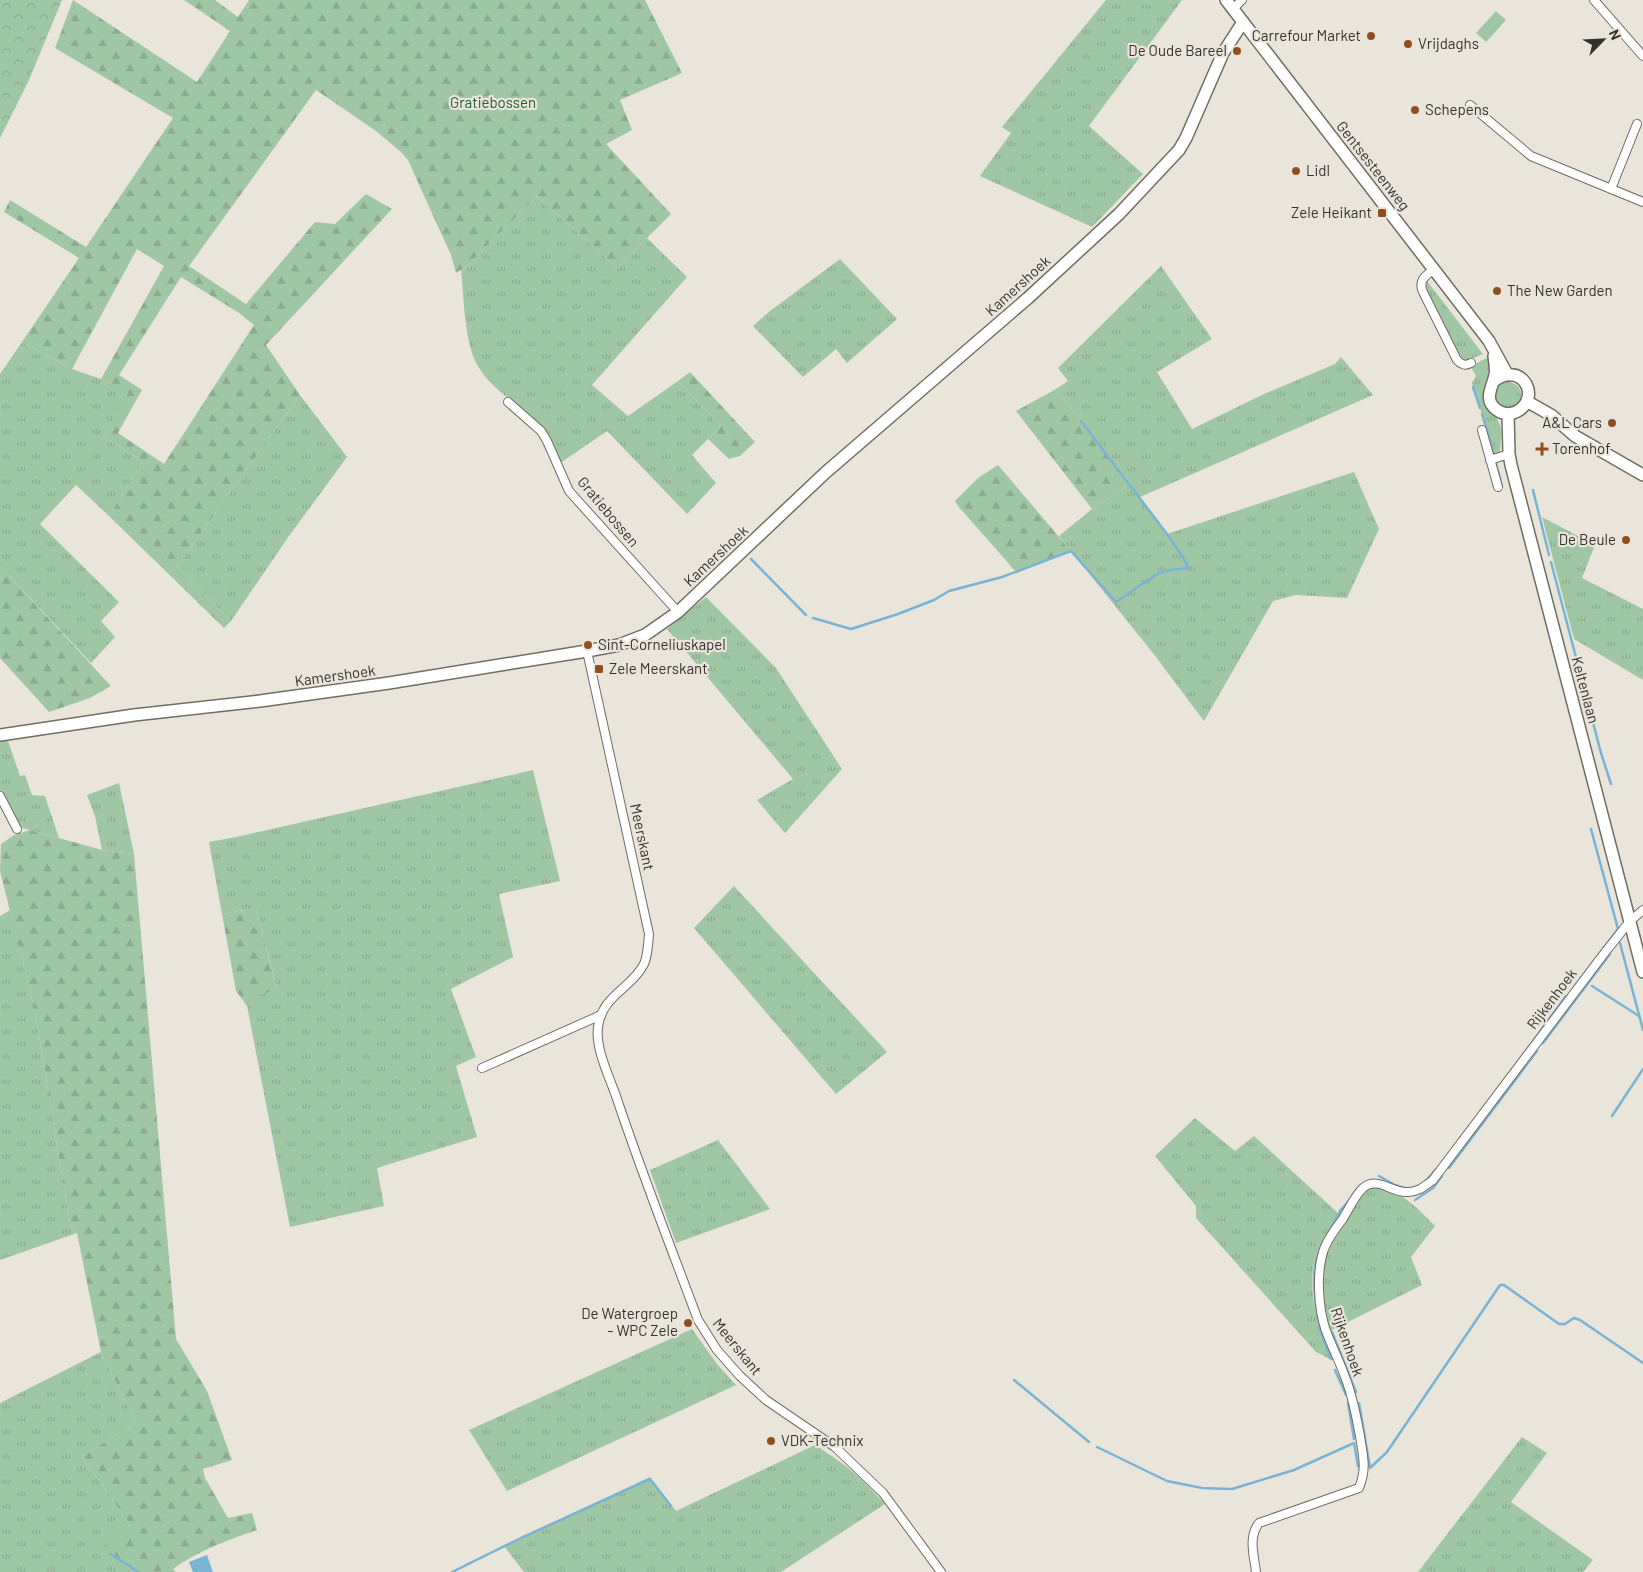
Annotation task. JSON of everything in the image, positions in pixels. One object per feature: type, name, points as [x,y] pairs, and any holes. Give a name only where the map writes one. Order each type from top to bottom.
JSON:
[{"type":"street","points":[[1230,4],[1242,0]]},
{"type":"street","points":[[1594,0],[1643,56]]},
{"type":"street","name":"Gentsesteenweg","points":[[1230,4],[1489,341],[1508,374],[1517,376],[1526,384],[1528,402]]},
{"type":"street","name":"Kamershoek","points":[[0,735],[134,715],[260,701],[389,683],[619,645],[645,635],[678,612],[825,473],[1028,298],[1119,214],[1179,150],[1223,53],[1243,22]]},
{"type":"street","points":[[1470,105],[1531,156],[1643,202]]},
{"type":"street","points":[[1611,189],[1637,124]]},
{"type":"street","points":[[1434,270],[1423,280],[1421,287],[1423,292],[1457,360],[1462,365],[1472,362]]},
{"type":"street","points":[[1494,352],[1495,370],[1489,393],[1491,404],[1499,411],[1508,414],[1518,412],[1528,402],[1551,415],[1575,436],[1643,474]]},
{"type":"street","points":[[1493,382],[1498,377],[1508,374]]},
{"type":"street","name":"Gratiebossen","points":[[508,402],[541,431],[547,440],[569,491],[678,612]]},
{"type":"street","name":"Keltenlaan","points":[[1508,414],[1509,454],[1643,972]]},
{"type":"street","points":[[1482,430],[1498,487]]},
{"type":"street","points":[[1490,460],[1509,454]]},
{"type":"street","name":"Meerskant","points":[[587,651],[649,934],[648,951],[644,964],[636,976],[608,1001],[601,1015],[598,1027],[598,1042],[626,1127],[698,1320],[704,1331],[739,1375],[759,1394],[835,1447],[883,1493],[941,1572]]},
{"type":"street","points":[[0,796],[18,829]]},
{"type":"street","points":[[1630,921],[1643,910]]},
{"type":"street","name":"Rijkenhoek","points":[[1256,1572],[1252,1544],[1253,1530],[1259,1523],[1359,1488],[1364,1475],[1364,1464],[1355,1411],[1346,1378],[1326,1330],[1320,1307],[1319,1269],[1325,1249],[1335,1230],[1363,1188],[1372,1183],[1405,1192],[1425,1187],[1433,1180],[1630,921]]},
{"type":"street","points":[[482,1068],[601,1015]]},
{"type":"green space","points":[[0,0],[62,0],[29,80],[0,138]]},
{"type":"green space","name":"Gratiebossen","points":[[73,0],[197,82],[230,31],[184,0],[215,0],[238,17],[249,0],[645,0],[682,73],[620,100],[632,130],[606,144],[671,214],[617,268],[537,196],[467,266],[456,273],[451,255],[408,160],[376,131],[316,90],[189,266],[246,304],[315,222],[335,224],[366,194],[392,209],[266,345],[300,395],[177,566],[231,621],[224,628],[109,516],[143,461],[103,437],[128,393],[101,379],[164,266],[137,249],[72,369],[22,342],[79,258],[4,212],[10,200],[86,247],[173,118],[55,48]],"holes":[[[181,277],[239,313],[254,325],[164,464],[118,433],[142,390],[119,375]]]},
{"type":"green space","points":[[1106,0],[1182,0],[1089,126],[1143,174],[1092,227],[980,176],[1011,133],[1002,127]]},
{"type":"green space","points":[[1496,11],[1506,20],[1486,42],[1476,33]]},
{"type":"green space","points":[[537,196],[617,268],[647,238],[687,277],[592,385],[628,416],[678,381],[721,426],[692,455],[716,483],[687,514],[607,431],[559,464],[551,441],[543,429],[493,385],[479,368],[474,358],[468,334],[461,270]]},
{"type":"green space","points":[[840,259],[897,319],[847,363],[836,349],[803,377],[753,326],[770,311]]},
{"type":"green space","points":[[1161,266],[1212,339],[1157,372],[1192,429],[1264,394],[1335,364],[1341,357],[1373,395],[1140,497],[1167,534],[1354,472],[1379,529],[1347,598],[1296,595],[1273,601],[1204,721],[1156,657],[1059,536],[1092,509],[1130,483],[1056,389],[1068,381],[1058,368]]},
{"type":"green space","points":[[1427,281],[1483,354],[1461,361],[1426,291],[1425,284]]},
{"type":"green space","points":[[22,342],[72,369],[101,379],[129,393],[103,437],[143,461],[109,516],[76,485],[40,524],[119,602],[101,621],[115,637],[91,663],[0,566],[0,374]]},
{"type":"green space","points":[[1488,357],[1490,368],[1483,390],[1483,399],[1497,418],[1500,426],[1500,453],[1495,454],[1472,383],[1476,376],[1472,366]]},
{"type":"green space","points":[[690,372],[755,442],[740,456],[729,459],[708,439],[721,426],[678,381]]},
{"type":"green space","points":[[1508,382],[1517,386],[1521,395],[1517,404],[1508,408],[1499,404],[1495,395],[1499,386]]},
{"type":"green space","points":[[1056,389],[1130,483],[1092,509],[1016,411]]},
{"type":"green space","points":[[300,395],[347,457],[289,536],[231,621],[177,566]]},
{"type":"green space","points":[[998,465],[1071,551],[1017,573],[958,506],[955,501],[978,478]]},
{"type":"green space","points":[[1542,517],[1595,545],[1582,578],[1643,609],[1643,680],[1574,639]]},
{"type":"green space","points":[[0,566],[111,686],[90,698],[49,712],[0,658]]},
{"type":"green space","points":[[706,597],[776,668],[842,769],[785,833],[757,800],[793,779],[667,629]]},
{"type":"green space","points":[[7,738],[20,776],[25,775],[32,795],[45,796],[59,838],[23,828],[18,824],[0,790],[0,740]]},
{"type":"green space","points":[[533,770],[560,881],[499,894],[513,957],[451,989],[476,1057],[456,1066],[477,1137],[377,1168],[384,1206],[290,1227],[247,1006],[242,999],[277,989],[256,908],[222,914],[209,842]]},
{"type":"green space","points":[[119,783],[134,854],[102,850],[95,816],[87,795]]},
{"type":"green space","points":[[30,830],[102,850],[134,854],[176,1339],[207,1391],[232,1460],[203,1469],[205,1478],[228,1518],[252,1513],[257,1530],[203,1551],[173,1569],[176,1572],[141,1572],[101,1548],[130,1525],[82,1456],[136,1423],[101,1352],[77,1233],[70,1224],[35,1011],[0,871],[1,844],[14,835]]},
{"type":"green space","points":[[734,886],[887,1052],[836,1094],[694,928]]},
{"type":"green space","points":[[256,908],[277,990],[242,999],[236,991],[222,914]]},
{"type":"green space","points":[[10,910],[35,1011],[70,1224],[77,1233],[0,1260],[0,916]]},
{"type":"green space","points":[[1195,1118],[1235,1151],[1254,1136],[1339,1214],[1317,1253],[1312,1285],[1319,1324],[1334,1361],[1316,1352],[1196,1218],[1196,1206],[1155,1156]]},
{"type":"green space","points":[[718,1140],[770,1209],[676,1243],[650,1170]]},
{"type":"green space","points":[[1374,1187],[1401,1196],[1435,1226],[1411,1257],[1422,1285],[1330,1331],[1322,1295],[1325,1259],[1332,1243],[1362,1196]]},
{"type":"green space","points":[[692,1329],[717,1364],[736,1385],[507,1491],[469,1430]]},
{"type":"green space","points":[[101,1352],[136,1423],[82,1456],[130,1525],[102,1548],[141,1572],[0,1572],[0,1403]]},
{"type":"green space","points":[[1522,1437],[1547,1453],[1511,1502],[1593,1560],[1583,1572],[1418,1572]]},
{"type":"green space","points":[[815,1445],[852,1472],[885,1504],[781,1572],[524,1572],[504,1546],[650,1477],[676,1511]]},
{"type":"water","points":[[207,1555],[213,1572],[193,1572],[189,1562]]},
{"type":"waterway","points":[[1473,387],[1480,408]]},
{"type":"waterway","points":[[1482,414],[1494,454]]},
{"type":"waterway","points":[[813,618],[851,629],[898,614],[934,600],[949,591],[1002,577],[1071,551],[1116,602],[1157,574],[1170,570],[1189,568],[1167,534],[1081,421]]},
{"type":"waterway","points":[[1496,463],[1502,486],[1500,489]]},
{"type":"waterway","points":[[1533,490],[1549,555]]},
{"type":"waterway","points":[[751,559],[806,615]]},
{"type":"waterway","points":[[1551,562],[1601,753],[1611,784]]},
{"type":"waterway","points":[[1574,987],[1618,929],[1591,829]]},
{"type":"waterway","points":[[1620,943],[1643,1030]]},
{"type":"waterway","points":[[1543,1043],[1610,954]]},
{"type":"waterway","points":[[1592,986],[1639,1016]]},
{"type":"waterway","points":[[1528,1048],[1566,996]]},
{"type":"waterway","points":[[1449,1168],[1537,1051]]},
{"type":"waterway","points":[[1612,1116],[1643,1069]]},
{"type":"waterway","points":[[1425,1182],[1436,1169]]},
{"type":"waterway","points":[[1379,1176],[1395,1185],[1408,1189]]},
{"type":"waterway","points":[[1415,1200],[1433,1188],[1442,1176]]},
{"type":"waterway","points":[[1330,1230],[1340,1211],[1352,1197]]},
{"type":"waterway","points":[[1318,1320],[1314,1273],[1315,1263],[1322,1246]]},
{"type":"waterway","points":[[1370,1468],[1387,1452],[1500,1285],[1504,1285],[1559,1324],[1565,1324],[1574,1318],[1580,1320],[1643,1363]]},
{"type":"waterway","points":[[1319,1327],[1331,1359]]},
{"type":"waterway","points":[[1332,1332],[1356,1392]]},
{"type":"waterway","points":[[1335,1370],[1346,1395]]},
{"type":"waterway","points":[[1014,1380],[1089,1442]]},
{"type":"waterway","points":[[1348,1403],[1354,1439]]},
{"type":"waterway","points":[[1359,1403],[1370,1468]]},
{"type":"waterway","points":[[1097,1447],[1167,1481],[1202,1488],[1232,1489],[1294,1470],[1354,1443],[1358,1466],[1361,1468]]},
{"type":"waterway","points":[[452,1572],[650,1479],[671,1506]]},
{"type":"waterway","points":[[110,1554],[139,1572]]},
{"type":"place","name":"Carrefour Market","points":[[1371,36]]},
{"type":"place","name":"Vrijdaghs","points":[[1408,44]]},
{"type":"place","name":"De Oude Bareel","points":[[1237,51]]},
{"type":"place","name":"Schepens","points":[[1415,110]]},
{"type":"place","name":"Lidl","points":[[1296,171]]},
{"type":"place","name":"Zele Heikant","points":[[1382,213]]},
{"type":"place","name":"The New Garden","points":[[1497,291]]},
{"type":"place","name":"A&L Cars","points":[[1612,423]]},
{"type":"place","name":"Torenhof","points":[[1542,449]]},
{"type":"place","name":"De Beule","points":[[1626,540]]},
{"type":"place","name":"Sint-Corneliuskapel","points":[[588,645]]},
{"type":"place","name":"Zele Meerskant","points":[[599,669]]},
{"type":"place","name":"De Watergroep - WPC Zele","points":[[688,1323]]},
{"type":"place","name":"VDK-Technix","points":[[771,1441]]}]
